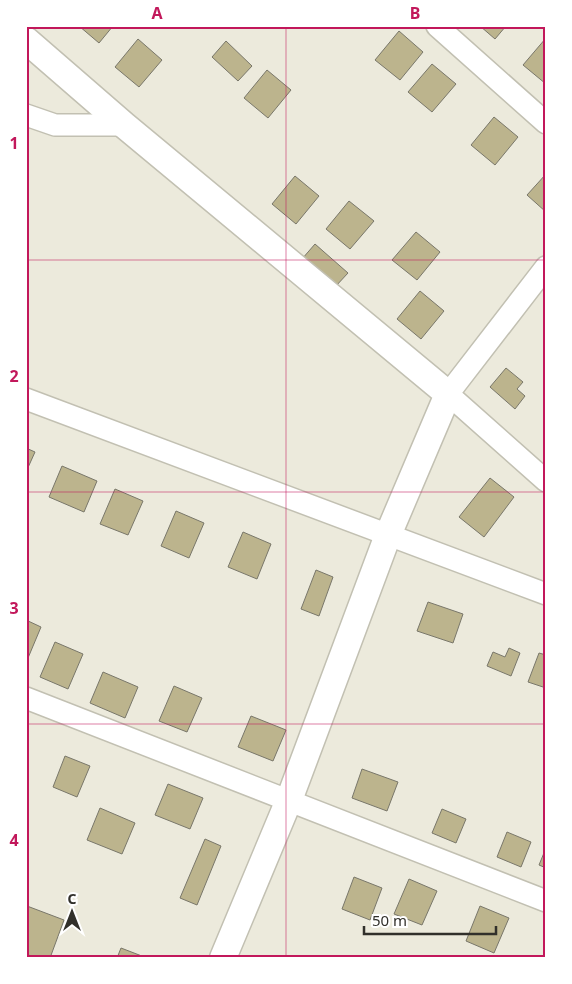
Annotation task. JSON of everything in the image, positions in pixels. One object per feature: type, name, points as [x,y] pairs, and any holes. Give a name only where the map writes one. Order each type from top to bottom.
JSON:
[{"type":"street","points":[[437,26],[546,123]]},
{"type":"street","points":[[26,40],[124,125],[448,394],[546,481]]},
{"type":"street","points":[[26,115],[55,125],[124,125]]},
{"type":"street","points":[[223,958],[289,800],[388,535],[448,394],[546,267]]},
{"type":"street","points":[[26,399],[546,594]]},
{"type":"street","points":[[26,698],[546,901]]},
{"type":"building","points":[[79,26],[113,26],[99,43]]},
{"type":"building","points":[[480,26],[506,26],[495,39]]},
{"type":"building","points":[[399,31],[423,52],[400,80],[375,60]]},
{"type":"building","points":[[546,38],[546,84],[523,65]]},
{"type":"building","points":[[138,39],[162,60],[139,87],[115,67]]},
{"type":"building","points":[[226,41],[252,66],[238,81],[212,57]]},
{"type":"building","points":[[432,64],[456,84],[432,112],[408,92]]},
{"type":"building","points":[[267,70],[291,90],[268,118],[244,98]]},
{"type":"building","points":[[494,117],[518,137],[495,165],[471,145]]},
{"type":"building","points":[[546,174],[546,212],[527,195]]},
{"type":"building","points":[[295,176],[319,196],[296,224],[272,204]]},
{"type":"building","points":[[349,201],[374,221],[350,249],[326,229]]},
{"type":"building","points":[[416,232],[440,252],[417,280],[392,260]]},
{"type":"building","points":[[315,244],[348,273],[335,287],[302,259]]},
{"type":"building","points":[[420,291],[444,311],[421,339],[397,319]]},
{"type":"building","points":[[506,368],[523,382],[517,389],[525,396],[515,409],[490,387]]},
{"type":"building","points":[[26,448],[35,452],[26,472]]},
{"type":"building","points":[[62,466],[97,481],[84,512],[49,497]]},
{"type":"building","points":[[490,478],[514,497],[484,537],[459,517]]},
{"type":"building","points":[[115,489],[143,501],[128,535],[100,524]]},
{"type":"building","points":[[176,511],[204,523],[189,558],[161,546]]},
{"type":"building","points":[[243,532],[271,544],[257,579],[228,567]]},
{"type":"building","points":[[316,570],[333,577],[319,616],[301,609]]},
{"type":"building","points":[[428,602],[463,614],[453,643],[417,631]]},
{"type":"building","points":[[26,620],[41,627],[28,658],[26,657]]},
{"type":"building","points":[[55,642],[83,654],[68,689],[40,677]]},
{"type":"building","points":[[509,648],[520,653],[511,676],[487,666],[493,652],[505,657]]},
{"type":"building","points":[[539,653],[546,655],[546,688],[528,682]]},
{"type":"building","points":[[103,672],[138,687],[125,718],[90,703]]},
{"type":"building","points":[[174,686],[202,698],[187,732],[159,721]]},
{"type":"building","points":[[251,716],[286,730],[273,761],[238,747]]},
{"type":"building","points":[[65,756],[90,766],[77,797],[53,787]]},
{"type":"building","points":[[362,769],[398,782],[387,811],[352,798]]},
{"type":"building","points":[[168,784],[203,798],[190,829],[155,815]]},
{"type":"building","points":[[100,808],[135,823],[122,854],[87,840]]},
{"type":"building","points":[[442,809],[466,819],[456,843],[432,833]]},
{"type":"building","points":[[507,832],[531,842],[521,867],[497,857]]},
{"type":"building","points":[[205,839],[221,846],[197,905],[180,898]]},
{"type":"building","points":[[546,848],[546,868],[539,865]]},
{"type":"building","points":[[354,877],[382,888],[370,920],[342,909]]},
{"type":"building","points":[[409,879],[437,891],[422,925],[394,914]]},
{"type":"building","points":[[27,906],[64,920],[50,958],[36,958],[26,954]]},
{"type":"building","points":[[480,906],[509,918],[494,953],[466,941]]},
{"type":"building","points":[[121,948],[147,958],[117,958]]}]
